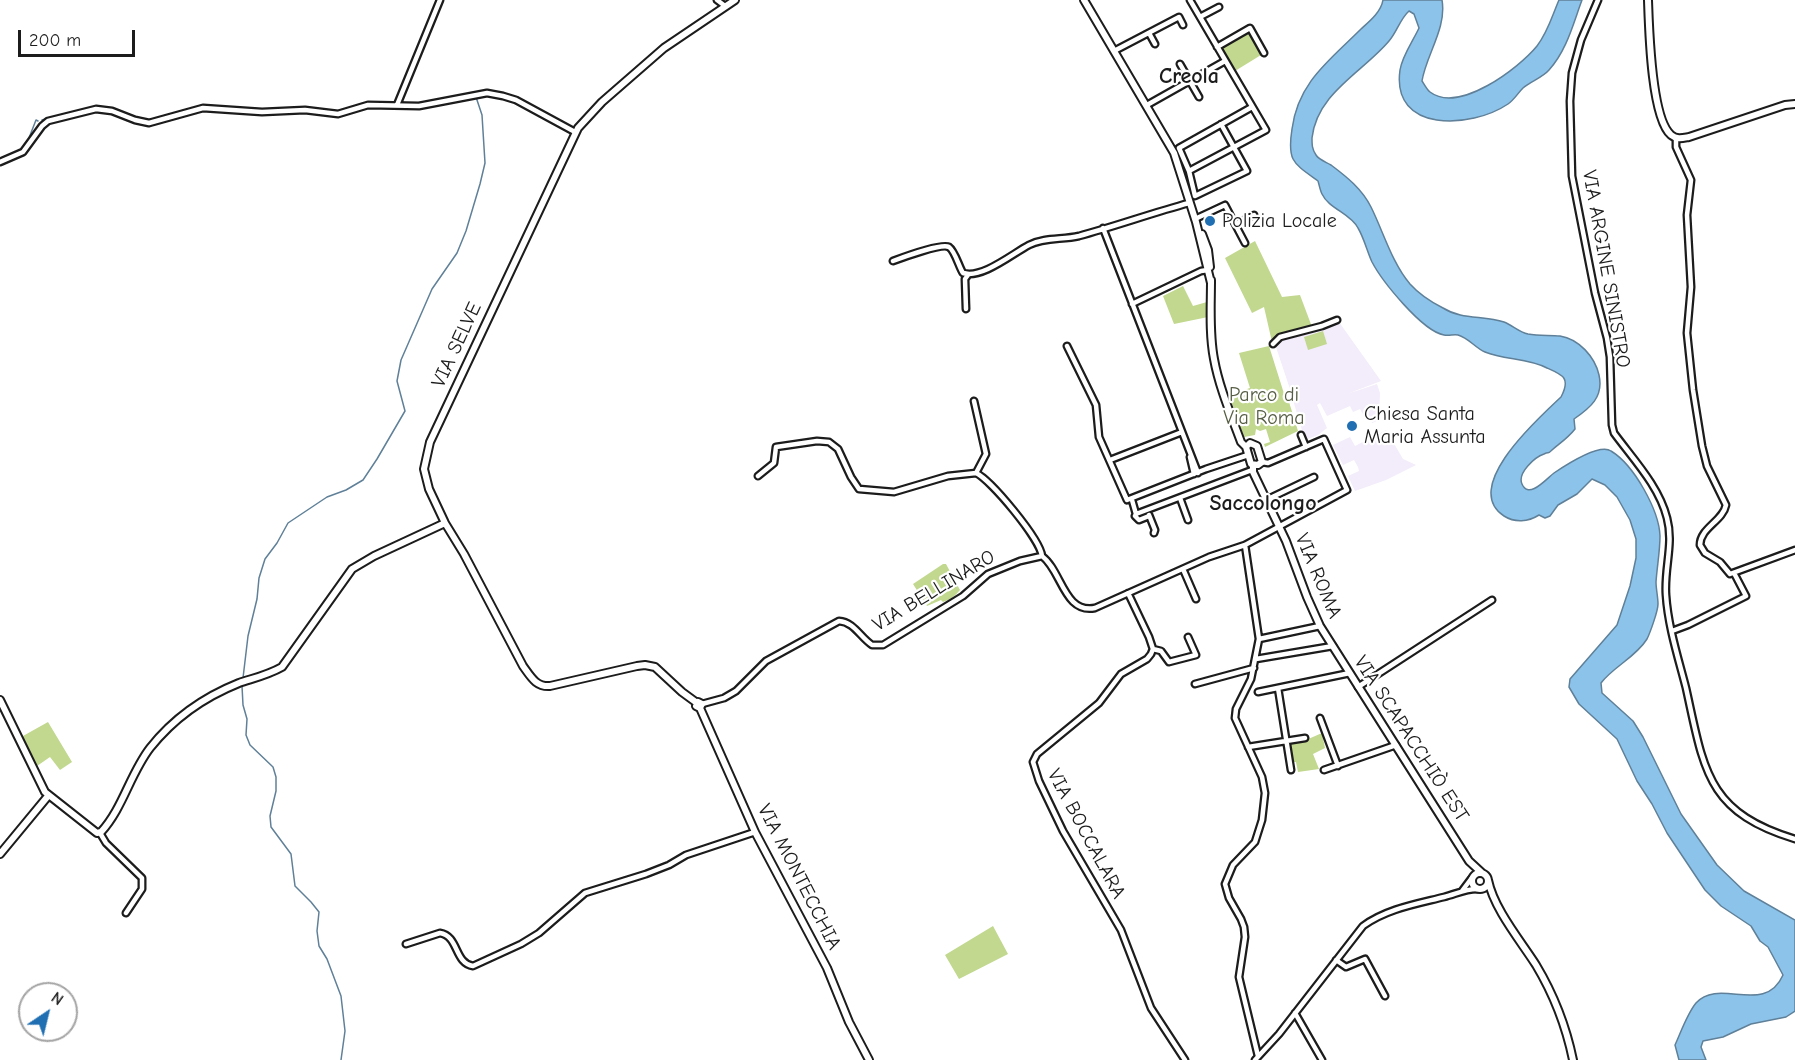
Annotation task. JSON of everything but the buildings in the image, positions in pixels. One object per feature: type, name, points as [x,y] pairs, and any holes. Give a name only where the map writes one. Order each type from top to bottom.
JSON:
[{"type":"street","points":[[397,105],[440,0]]},
{"type":"street","points":[[717,0],[725,6]]},
{"type":"street","name":"VIA SELVE","points":[[445,524],[424,469],[428,449],[576,132],[602,102],[644,64],[735,0]]},
{"type":"street","points":[[1084,0],[1189,171],[1190,203],[1211,282]]},
{"type":"street","points":[[1189,171],[1266,130],[1190,0]]},
{"type":"street","name":"VIA ARGINE SINISTRO","points":[[1599,0],[1581,40],[1572,73],[1570,102],[1573,192],[1594,293],[1607,338],[1610,357],[1612,425],[1614,433],[1652,486],[1667,518],[1671,544],[1665,583],[1672,631],[1700,751],[1709,776],[1727,802],[1749,820],[1795,839]]},
{"type":"street","points":[[1648,0],[1658,109],[1669,133],[1676,138],[1689,137],[1785,105],[1795,104]]},
{"type":"street","points":[[1200,17],[1219,7]]},
{"type":"street","points":[[1114,51],[1179,17],[1183,25]]},
{"type":"street","points":[[1217,47],[1250,28],[1264,53]]},
{"type":"street","points":[[1149,33],[1155,45]]},
{"type":"street","points":[[1147,105],[1226,61]]},
{"type":"street","points":[[1180,64],[1199,97]]},
{"type":"street","points":[[0,162],[22,152],[48,121],[96,109],[104,109],[149,123],[203,108],[262,112],[305,110],[338,114],[368,105],[419,106],[479,93],[496,94],[516,100],[576,132]]},
{"type":"street","points":[[1221,124],[1247,171],[1196,196],[1189,186],[1179,148],[1221,124],[1252,107]]},
{"type":"street","points":[[1676,138],[1676,147],[1692,180],[1687,215],[1692,300],[1688,333],[1693,390],[1707,466],[1726,505],[1724,512],[1702,535],[1700,545],[1705,553],[1720,562],[1728,573],[1734,573],[1795,550]]},
{"type":"street","points":[[893,261],[910,254],[945,246],[951,249],[963,273],[968,275],[983,271],[1041,240],[1077,237],[1190,203]]},
{"type":"street","points":[[1195,220],[1226,205],[1245,243]]},
{"type":"street","points":[[1236,224],[1254,215]]},
{"type":"street","points":[[1195,220],[1208,250],[1211,282],[1211,336],[1215,367],[1242,442],[1246,447],[1250,443],[1256,444],[1262,462]]},
{"type":"street","points":[[1103,228],[1196,473]]},
{"type":"street","points":[[1132,304],[1201,270],[1208,270]]},
{"type":"street","points":[[966,309],[965,279],[968,275]]},
{"type":"street","points":[[1273,344],[1280,337],[1337,320]]},
{"type":"street","points":[[1067,346],[1096,405],[1099,437],[1125,498],[1129,501],[1206,469],[1246,456]]},
{"type":"street","points":[[974,401],[986,453],[976,473]]},
{"type":"street","points":[[1110,460],[1182,432]]},
{"type":"street","points":[[1301,435],[1306,447]]},
{"type":"street","points":[[758,477],[774,463],[776,447],[825,441],[838,449],[859,489],[894,492],[948,476],[976,473],[990,483],[1017,515],[1041,549],[1042,556],[1053,567],[1070,600],[1085,609],[1095,608],[1209,557],[1245,545],[1347,490],[1324,439],[1137,514]]},
{"type":"street","name":"VIA ROMA","points":[[1246,447],[1246,456],[1279,526],[1307,597],[1326,635]]},
{"type":"street","points":[[1190,455],[1196,466],[1196,473]]},
{"type":"street","points":[[1196,466],[1206,469]]},
{"type":"street","points":[[1266,500],[1314,477]]},
{"type":"street","points":[[1180,498],[1188,520]]},
{"type":"street","points":[[1132,500],[1137,520],[1149,516]]},
{"type":"street","points":[[1147,510],[1154,532]]},
{"type":"street","points":[[100,833],[109,822],[144,757],[167,730],[188,711],[203,701],[243,682],[272,673],[287,662],[347,575],[359,563],[445,524],[464,554],[523,666],[538,685],[544,687],[558,685],[650,665],[700,705]]},
{"type":"street","points":[[1245,545],[1259,639],[1254,668],[1234,715],[1262,777],[1266,799],[1255,842],[1233,865],[1225,884],[1228,898],[1244,927],[1245,937],[1239,977],[1257,1058]]},
{"type":"street","name":"VIA BELLINARO","points":[[700,705],[723,698],[736,691],[766,661],[834,623],[839,621],[848,623],[872,645],[883,645],[963,596],[988,574],[1020,561],[1042,556]]},
{"type":"street","points":[[1182,569],[1196,598]]},
{"type":"street","points":[[1672,631],[1746,596],[1734,573]]},
{"type":"street","points":[[1128,593],[1149,637],[1152,649],[1161,651],[1169,663],[1196,655],[1188,637]]},
{"type":"street","points":[[1358,687],[1492,600]]},
{"type":"street","points":[[1259,639],[1320,626]]},
{"type":"street","name":"VIA SCAPACCHIÒ EST","points":[[1326,635],[1469,861],[1488,880],[1495,901],[1538,968],[1552,995],[1563,1020],[1573,1060]]},
{"type":"street","points":[[1256,659],[1333,646]]},
{"type":"street","name":"VIA BOCCALARA","points":[[1152,649],[1147,659],[1121,674],[1099,703],[1037,754],[1033,762],[1039,781],[1063,831],[1121,930],[1151,1008],[1185,1060]]},
{"type":"street","points":[[1195,684],[1254,668]]},
{"type":"street","points":[[1258,692],[1350,673]]},
{"type":"street","points":[[1278,688],[1291,770]]},
{"type":"street","points":[[0,700],[48,796],[100,833],[106,843],[142,878],[142,889],[126,913]]},
{"type":"street","name":"VIA MONTECCHIA","points":[[700,705],[755,832],[827,968],[849,1022],[869,1060]]},
{"type":"street","points":[[1320,718],[1338,766]]},
{"type":"street","points":[[1248,747],[1305,738]]},
{"type":"street","points":[[1324,770],[1396,746]]},
{"type":"street","points":[[0,854],[48,796]]},
{"type":"street","points":[[406,944],[440,933],[445,934],[450,937],[461,961],[473,966],[539,933],[585,893],[646,874],[686,855],[755,832]]},
{"type":"street","name":"VIA SCAPACCHIÒ EST","points":[[1469,861],[1473,886],[1484,891],[1495,901]]},
{"type":"street","points":[[1462,891],[1477,873],[1482,873]]},
{"type":"street","points":[[1257,1058],[1279,1034],[1356,934],[1370,921],[1400,909],[1462,891],[1486,887],[1488,880]]},
{"type":"street","points":[[1336,960],[1346,967],[1365,959],[1386,996]]},
{"type":"street","points":[[1295,1013],[1322,1060]]},
{"type":"shaded area","points":[[1339,322],[1381,381],[1347,394],[1377,384],[1380,393],[1379,420],[1372,423],[1368,414],[1364,416],[1360,409],[1353,412],[1350,406],[1327,416],[1320,403],[1317,405],[1327,428],[1318,435],[1305,440],[1294,397],[1276,347],[1278,341]]},
{"type":"shaded area","points":[[1386,430],[1403,459],[1416,465],[1386,480],[1355,491],[1348,476],[1359,471],[1358,467],[1354,460],[1343,465],[1333,445],[1350,437],[1355,446]]},
{"type":"green space","points":[[1248,32],[1261,55],[1235,71],[1221,47]]},
{"type":"green space","points":[[1255,241],[1282,297],[1300,295],[1312,327],[1281,334],[1272,342],[1264,307],[1252,313],[1225,258]]},
{"type":"green space","points":[[1183,286],[1193,306],[1207,302],[1208,317],[1174,324],[1163,296]]},
{"type":"green space","points":[[1323,331],[1327,344],[1308,350],[1304,337]]},
{"type":"green space","name":"Parco di Via Roma","points":[[1269,346],[1298,431],[1265,447],[1264,444],[1270,442],[1266,429],[1260,431],[1256,429],[1255,435],[1244,437],[1229,395],[1250,388],[1239,353]]},
{"type":"green space","points":[[946,564],[960,590],[948,600],[943,602],[941,600],[927,606],[913,584]]},
{"type":"green space","points":[[48,722],[72,762],[60,770],[50,757],[37,766],[23,736]]},
{"type":"green space","points":[[1322,733],[1325,748],[1313,754],[1319,769],[1298,772],[1296,762],[1293,762],[1290,743],[1306,740]]},
{"type":"green space","points":[[993,926],[1008,954],[959,979],[945,955]]},
{"type":"water","points":[[1383,0],[1442,0],[1442,21],[1422,81],[1430,92],[1442,97],[1456,97],[1488,86],[1517,66],[1541,41],[1559,0],[1582,0],[1565,45],[1546,73],[1523,88],[1508,104],[1474,118],[1455,121],[1437,120],[1420,115],[1408,105],[1401,91],[1401,65],[1419,28],[1414,14],[1409,11],[1389,41],[1343,84],[1322,108],[1316,122],[1312,145],[1317,157],[1343,174],[1363,195],[1371,207],[1398,266],[1410,284],[1421,294],[1450,312],[1504,322],[1528,334],[1567,338],[1585,350],[1597,368],[1600,383],[1598,396],[1585,411],[1574,419],[1575,429],[1570,435],[1524,470],[1522,484],[1529,490],[1533,489],[1574,460],[1591,452],[1606,449],[1620,458],[1644,489],[1659,525],[1660,547],[1656,582],[1658,607],[1647,639],[1601,683],[1602,693],[1633,721],[1681,814],[1717,865],[1744,891],[1795,920],[1795,1011],[1786,1017],[1751,1024],[1723,1037],[1703,1041],[1701,1047],[1706,1060],[1679,1060],[1675,1045],[1696,1003],[1706,996],[1717,993],[1754,995],[1765,993],[1775,987],[1783,975],[1768,947],[1760,941],[1751,926],[1721,906],[1705,890],[1667,833],[1637,781],[1617,739],[1579,704],[1569,687],[1570,679],[1617,625],[1630,586],[1636,558],[1636,539],[1630,520],[1617,497],[1605,485],[1592,479],[1577,494],[1558,505],[1550,516],[1545,518],[1539,515],[1522,521],[1504,516],[1493,503],[1491,488],[1497,471],[1522,436],[1561,397],[1565,385],[1564,378],[1540,365],[1485,352],[1462,336],[1444,335],[1425,325],[1393,292],[1377,270],[1354,223],[1329,204],[1321,192],[1318,181],[1297,165],[1291,155],[1295,112],[1308,85],[1327,62],[1375,16]]},
{"type":"waterway","points":[[243,678],[248,636],[265,559],[288,523],[327,497],[363,480],[405,411],[397,381],[401,360],[432,289],[457,253],[466,231],[485,163],[482,115],[476,97]]},
{"type":"waterway","points":[[42,120],[68,113]]},
{"type":"waterway","points":[[27,143],[36,120],[38,121]]},
{"type":"waterway","points":[[0,159],[9,156]]},
{"type":"waterway","points":[[242,686],[243,705],[247,719],[246,735],[250,745],[273,767],[276,777],[276,791],[270,816],[271,827],[291,854],[295,886],[319,912],[317,931],[319,946],[327,959],[341,996],[345,1031],[341,1060]]},
{"type":"place","name":"Polizia Locale","points":[[1210,221]]},
{"type":"place","name":"Chiesa Santa Maria Assunta","points":[[1352,426]]},
{"type":"district","name":"Creola","points":[[1189,77]]},
{"type":"district","name":"Saccolongo","points":[[1263,504]]}]
